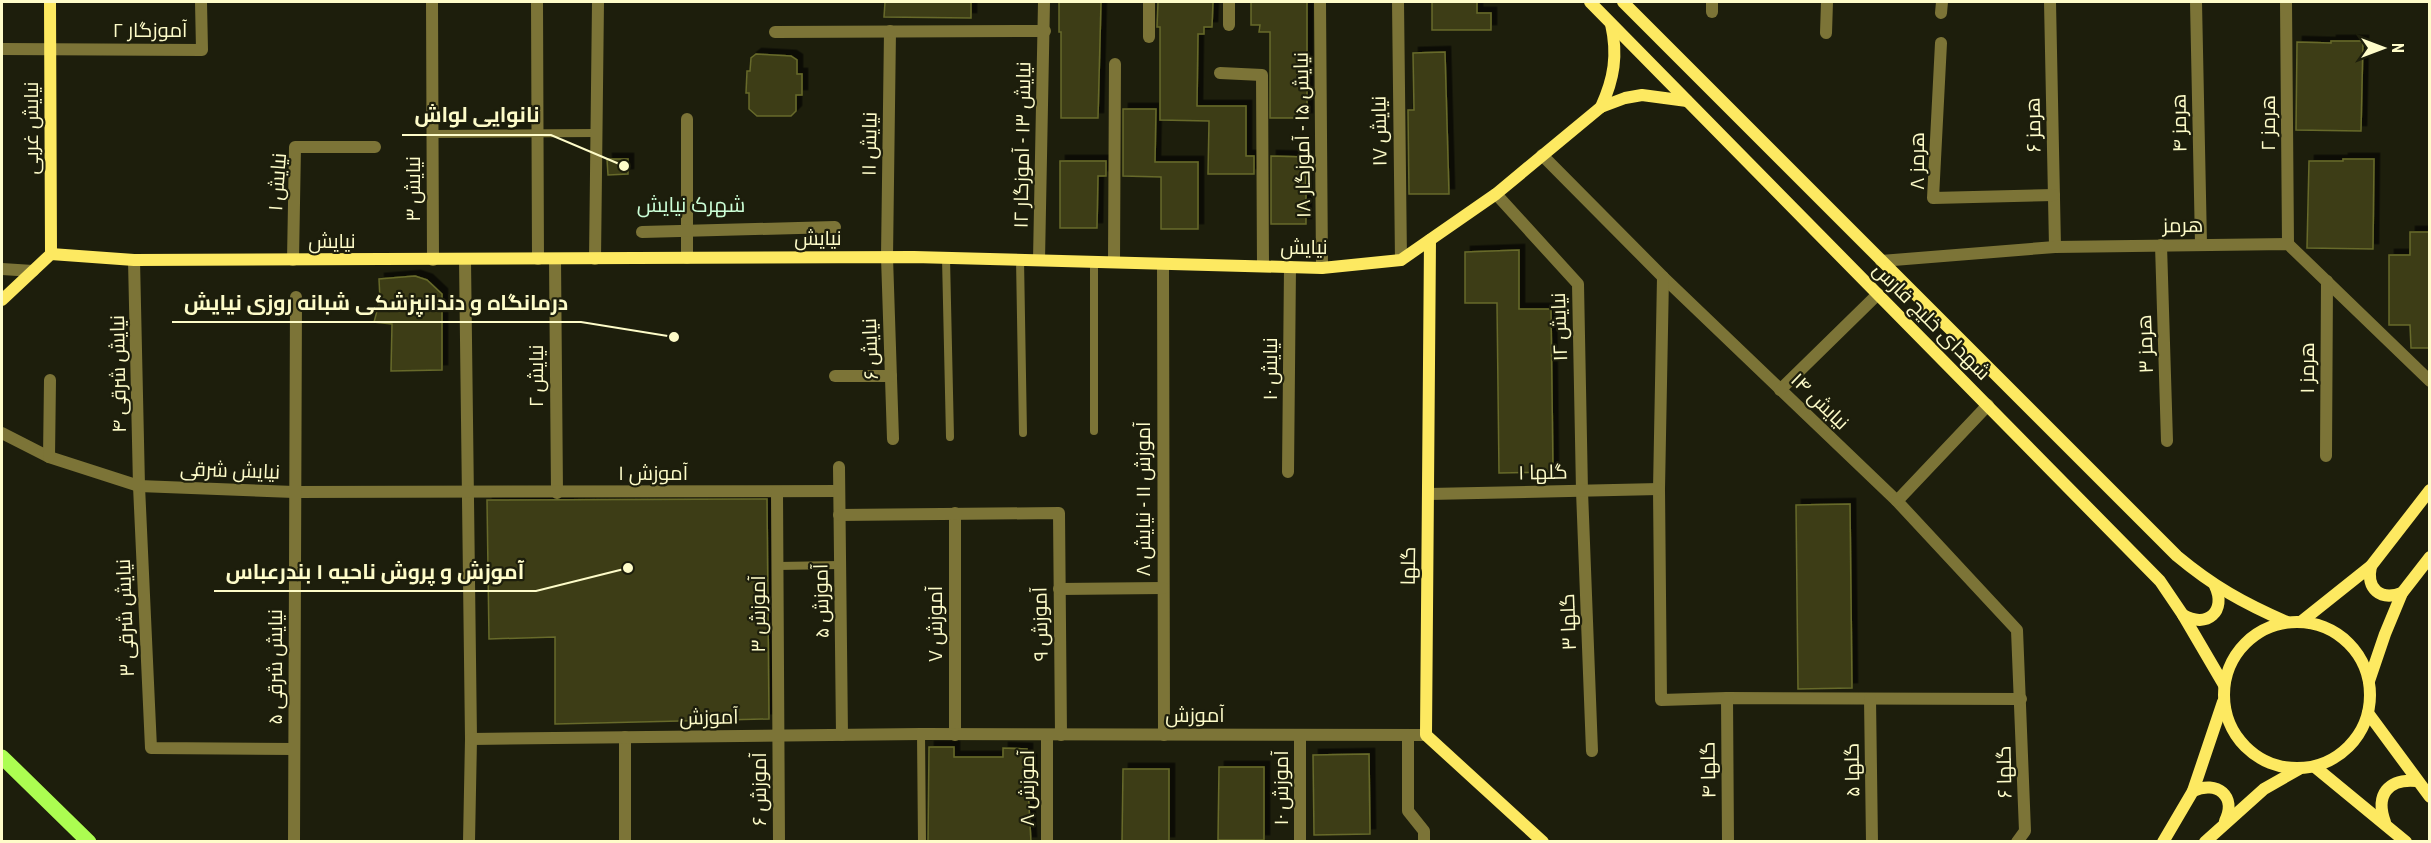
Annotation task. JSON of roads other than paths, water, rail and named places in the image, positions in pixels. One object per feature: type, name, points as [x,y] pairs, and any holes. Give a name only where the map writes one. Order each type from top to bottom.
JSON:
[{"type":"main road","name":"نیایش غربی","points":[[50,2],[51,254]]},
{"type":"main road","name":"شهدای خلیج فارس","points":[[1590,2],[2160,581],[2184,615],[2224,685]]},
{"type":"main road","name":"شهدای خلیج فارس","points":[[1623,2],[2124,506],[2177,556],[2215,586],[2249,606],[2287,622]]},
{"type":"main road","points":[[1601,107],[1614,70],[1615,55],[1610,22]]},
{"type":"main road","name":"نیایش","points":[[51,254],[134,260],[886,257],[1322,268],[1401,260],[1496,194],[1601,107],[1642,95],[1687,101]]},
{"type":"main road","name":"گلها","points":[[1426,735],[1430,240]]},
{"type":"main road","points":[[2,300],[51,254]]},
{"type":"main road","points":[[2302,621],[2371,566],[2430,490]]},
{"type":"main road","points":[[2369,681],[2364,666],[2346,640],[2333,630],[2302,621],[2287,622],[2257,633],[2245,643],[2228,670],[2224,685],[2224,701],[2233,732],[2254,755],[2283,768],[2315,767],[2343,753],[2363,728],[2368,713],[2369,681],[2402,593],[2430,556]]},
{"type":"main road","points":[[2371,566],[2369,577],[2372,587],[2380,594],[2391,597],[2402,593]]},
{"type":"main road","points":[[2184,615],[2191,620],[2200,621],[2216,612],[2219,595],[2215,586]]},
{"type":"main road","points":[[2163,842],[2193,790],[2224,701]]},
{"type":"main road","points":[[2368,713],[2430,797]]},
{"type":"main road","points":[[1426,735],[1543,842]]},
{"type":"main road","points":[[2,757],[89,842]]},
{"type":"main road","points":[[2315,767],[2385,822],[2406,842]]},
{"type":"main road","points":[[2205,842],[2264,789],[2299,769]]},
{"type":"main road","points":[[2385,822],[2380,809],[2382,796],[2391,785],[2403,780],[2417,781]]},
{"type":"main road","points":[[2193,790],[2203,786],[2214,787],[2223,792],[2228,802],[2229,812],[2225,822]]},
{"type":"street","name":"آموزگار ۲","points":[[50,49],[202,50],[201,2]]},
{"type":"street","name":"نیایش ۳","points":[[432,2],[433,260]]},
{"type":"street","points":[[537,2],[538,259]]},
{"type":"street","points":[[595,259],[598,2]]},
{"type":"street","name":"نیایش ۱۳ - آموزگار ۱۲","points":[[1039,260],[1044,2]]},
{"type":"street","points":[[1149,2],[1149,37]]},
{"type":"street","points":[[1229,2],[1229,25]]},
{"type":"street","name":"نیایش ۱۵ - آموزگار ۱۸","points":[[1320,2],[1322,268]]},
{"type":"street","name":"نیایش ۱۷","points":[[1398,2],[1401,260]]},
{"type":"street","points":[[1826,33],[1827,2]]},
{"type":"street","name":"هرمز ۶","points":[[2050,2],[2055,247]]},
{"type":"street","name":"هرمز ۴","points":[[2196,2],[2201,244]]},
{"type":"street","name":"هرمز ۲","points":[[2286,2],[2288,244]]},
{"type":"street","name":"نیایش ۱۱","points":[[886,257],[890,31]]},
{"type":"street","points":[[775,32],[1045,31]]},
{"type":"street","name":"هرمز ۸","points":[[1941,43],[1933,198],[2054,195]]},
{"type":"street","points":[[2,49],[50,49]]},
{"type":"street","points":[[1114,262],[1115,64]]},
{"type":"street","points":[[1220,73],[1262,75],[1263,266]]},
{"type":"street","points":[[687,119],[687,258]]},
{"type":"street","name":"نیایش ۱","points":[[293,260],[295,147],[375,147]]},
{"type":"street","name":"نیایش ۱۴","points":[[1542,155],[1663,277],[1897,501],[2018,630],[2021,699]]},
{"type":"street","name":"نیایش ۱۲","points":[[1496,194],[1578,284],[1582,491]]},
{"type":"street","points":[[642,232],[835,227]]},
{"type":"street","points":[[2288,244],[2430,381]]},
{"type":"street","name":"هرمز","points":[[1881,261],[2055,247],[2288,244]]},
{"type":"street","name":"هرمز ۳","points":[[2162,245],[2167,441]]},
{"type":"street","name":"نیایش ۶","points":[[886,257],[892,439]]},
{"type":"street","name":"نیایش ۲","points":[[555,259],[557,493]]},
{"type":"street","name":"نیایش شرقی ۴","points":[[134,260],[139,486]]},
{"type":"street","points":[[465,260],[471,739],[469,842]]},
{"type":"street","name":"آموزش ۱۱ - نیایش ۸","points":[[1163,264],[1164,735]]},
{"type":"street","name":"نیایش ۱۰","points":[[1288,472],[1290,267]]},
{"type":"street","points":[[2,269],[33,271]]},
{"type":"street","points":[[1663,277],[1659,489],[1661,700],[1726,698],[2021,699]]},
{"type":"street","name":"هرمز ۱","points":[[2326,456],[2327,281]]},
{"type":"street","points":[[1780,390],[1878,294]]},
{"type":"street","name":"نیایش شرقی ۵","points":[[294,842],[296,297]]},
{"type":"street","points":[[835,376],[891,376]]},
{"type":"street","points":[[49,457],[50,380]]},
{"type":"street","points":[[1897,501],[1988,405]]},
{"type":"street","name":"نیایش شرقی","points":[[2,437],[49,457],[139,486],[294,492],[468,493]]},
{"type":"street","name":"آموزش ۵","points":[[839,467],[842,735]]},
{"type":"street","name":"نیایش شرقی ۳","points":[[139,486],[151,748],[294,749]]},
{"type":"street","name":"گلها ۱","points":[[1429,494],[1659,489]]},
{"type":"street","name":"آموزش ۱","points":[[468,493],[839,491]]},
{"type":"street","name":"گلها ۳","points":[[1582,491],[1592,751]]},
{"type":"street","name":"آموزش ۳","points":[[777,492],[778,736]]},
{"type":"street","points":[[839,515],[955,513]]},
{"type":"street","name":"آموزش ۹","points":[[955,513],[1059,513],[1061,735]]},
{"type":"street","name":"آموزش ۷","points":[[955,513],[955,735]]},
{"type":"street","points":[[1059,589],[1164,588]]},
{"type":"street","name":"گلها ۴","points":[[1726,698],[1728,842]]},
{"type":"street","name":"گلها ۵","points":[[1870,699],[1872,842]]},
{"type":"street","name":"گلها ۶","points":[[2017,842],[2025,831],[2021,699]]},
{"type":"street","name":"آموزش","points":[[471,739],[921,734],[1426,735]]},
{"type":"street","name":"آموزش ۸","points":[[1047,735],[1047,842]]},
{"type":"street","name":"آموزش ۱۰","points":[[1300,735],[1300,842]]},
{"type":"street","points":[[1408,735],[1408,811],[1424,831],[1424,842]]},
{"type":"street","name":"آموزش ۶","points":[[778,736],[779,842]]},
{"type":"street","points":[[625,737],[625,842]]},
{"type":"lane","points":[[433,134],[596,133]]},
{"type":"lane","points":[[946,258],[950,437]]},
{"type":"lane","points":[[1020,259],[1023,433]]},
{"type":"lane","points":[[1094,262],[1094,431]]},
{"type":"lane","points":[[777,566],[840,565]]},
{"type":"lane","points":[[921,734],[922,842]]},
{"type":"place","name":"نانوایی لواش","points":[[624,166]]},
{"type":"place","name":"درمانگاه و دندانپزشکی شبانه روزی نیایش","points":[[674,337]]},
{"type":"place","name":"آموزش و پروش ناحیه ۱ بندرعباس","points":[[628,568]]},
{"type":"district","name":"شهرک نیایش","points":[[691,205]]}]
